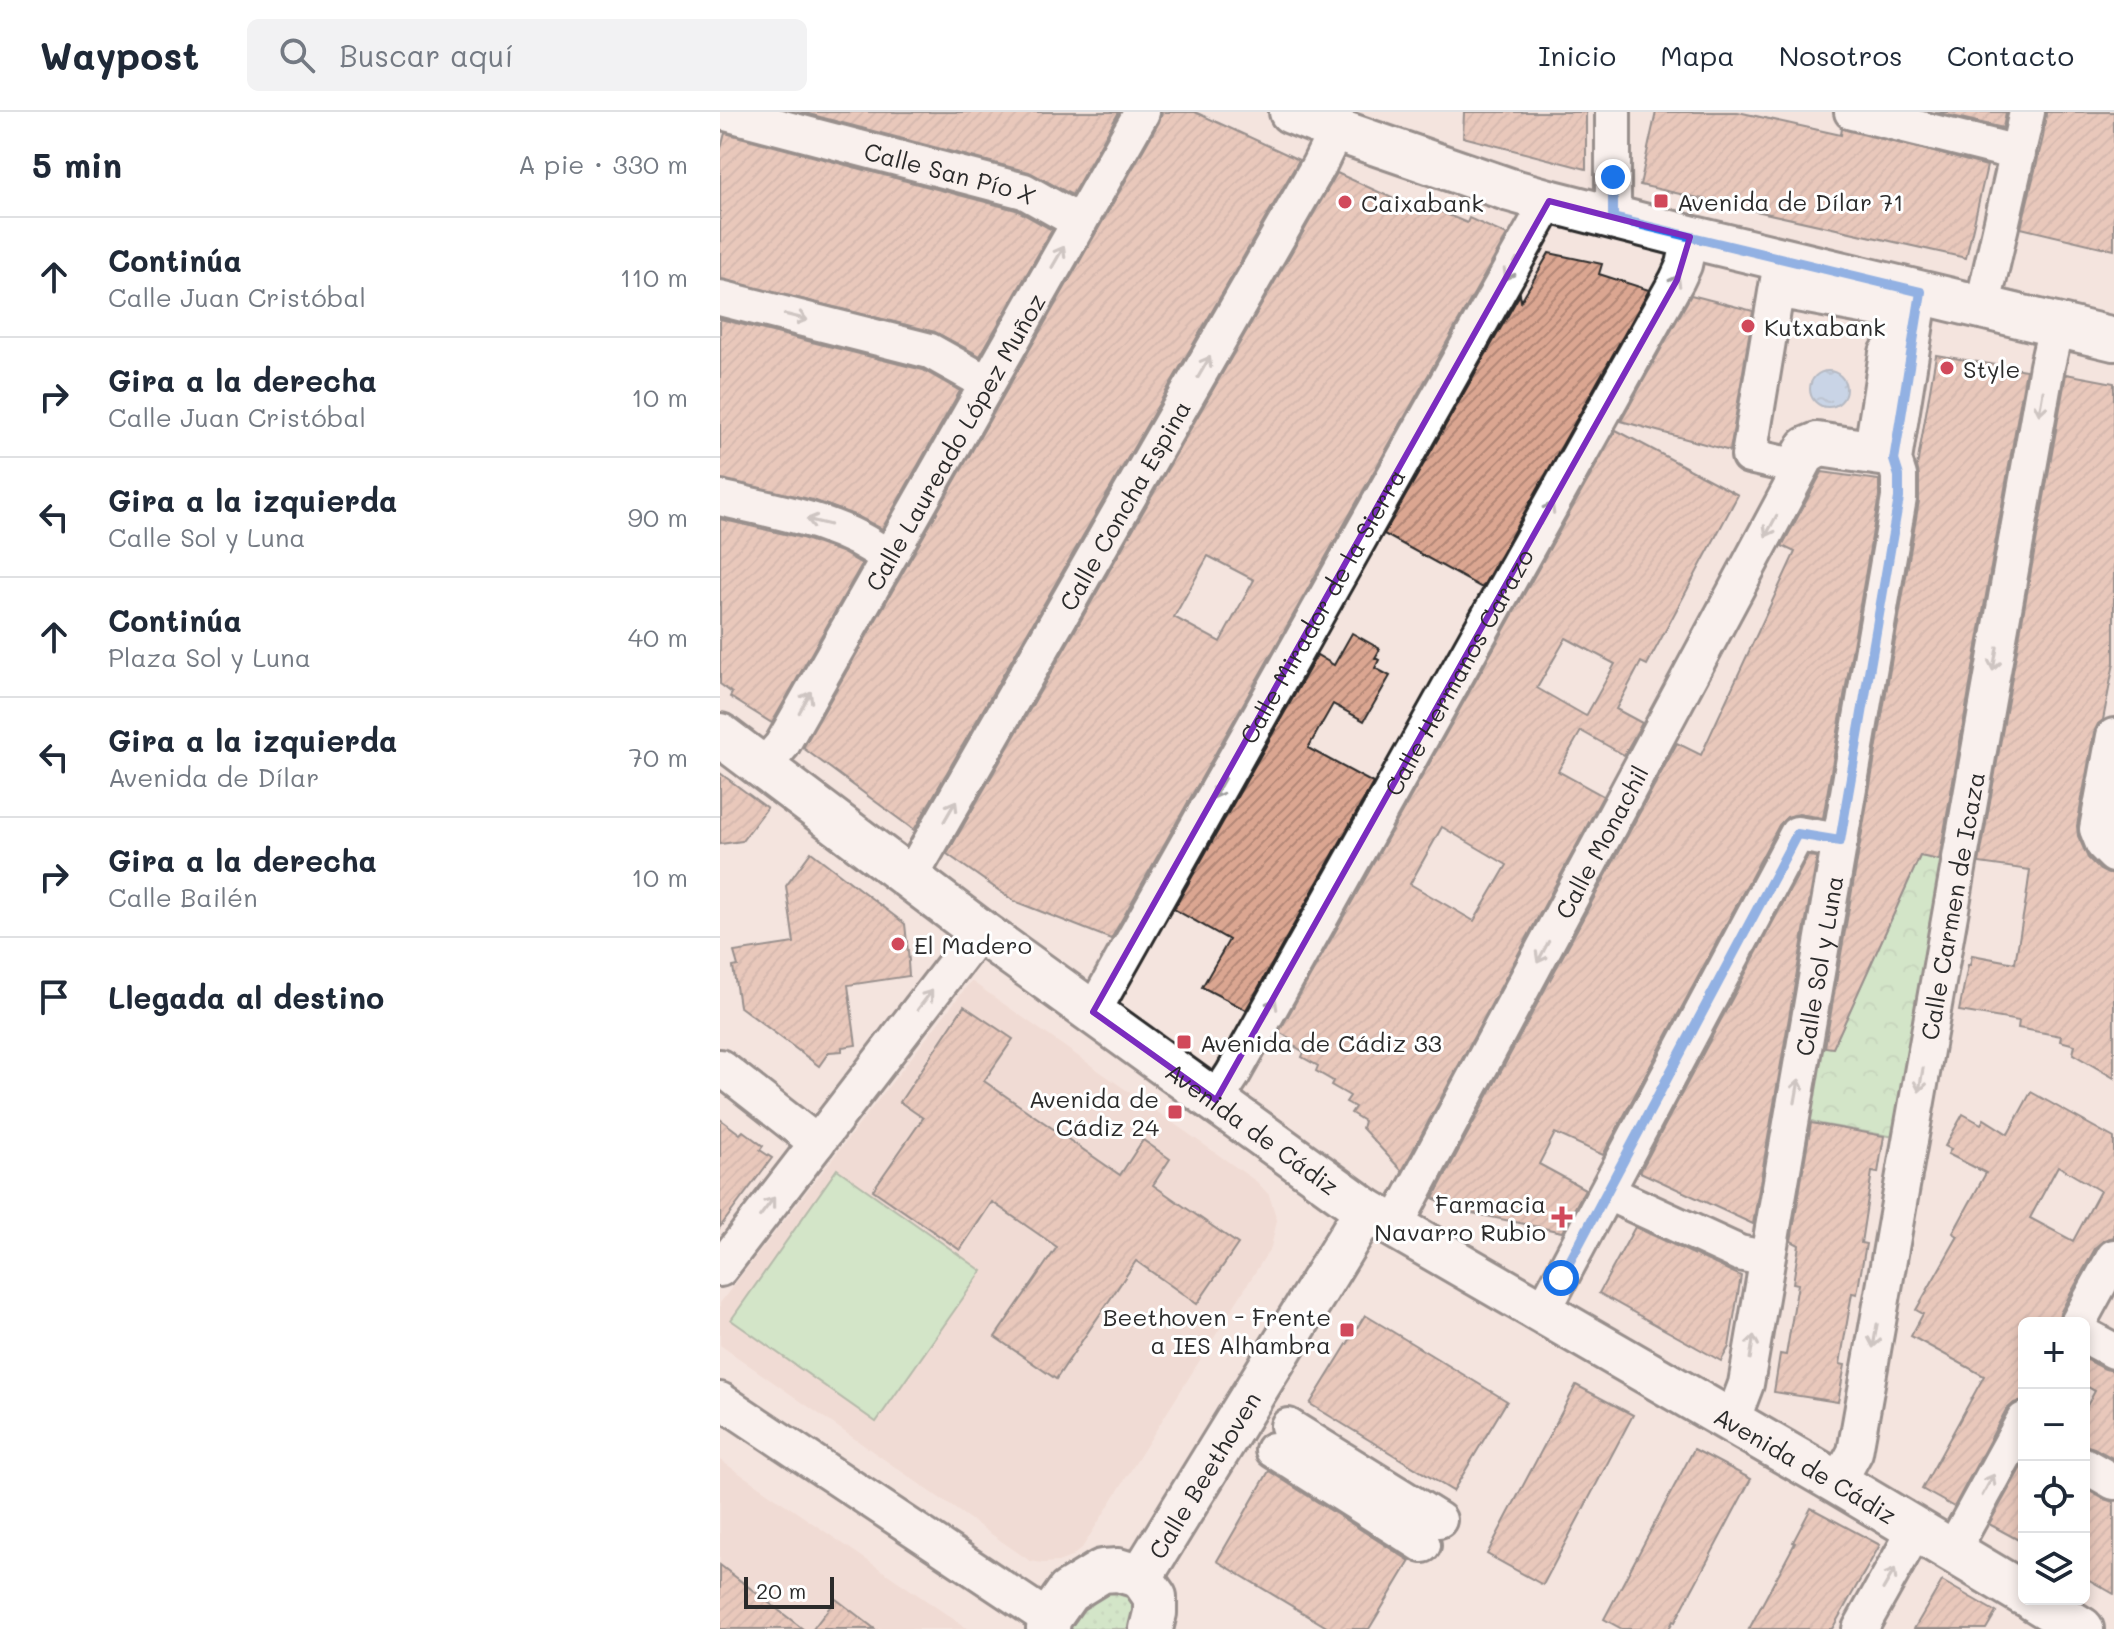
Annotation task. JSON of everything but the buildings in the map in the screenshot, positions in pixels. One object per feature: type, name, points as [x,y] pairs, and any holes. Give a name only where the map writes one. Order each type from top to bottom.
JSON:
[{"type":"main road","points":[[1291,112],[1549,201],[2114,339]]},
{"type":"main road","name":"Avenida de Cádiz","points":[[720,735],[980,931],[1380,1218],[2018,1590]]},
{"type":"main road","name":"Calle Beethoven","points":[[1141,1577],[1380,1218]]},
{"type":"main road","points":[[1049,1624],[1068,1592],[1102,1571],[1118,1570],[1141,1577],[1155,1597],[1151,1629]]},
{"type":"main road","points":[[2043,1605],[2082,1629]]},
{"type":"street","name":"Calle San Pío X","points":[[722,112],[1024,191],[1079,222]]},
{"type":"street","name":"Calle Laureado López Muñoz","points":[[763,767],[782,745],[1142,112]]},
{"type":"street","points":[[1613,112],[1613,218]]},
{"type":"street","points":[[1852,112],[2018,153]]},
{"type":"street","points":[[1982,309],[2027,112]]},
{"type":"street","name":"Calle Concha Espina","points":[[910,878],[1319,165],[1336,130]]},
{"type":"street","name":"Calle Mirador de la Sierra","points":[[1093,1012],[1549,201]]},
{"type":"street","name":"Calle Hermanos Carazo","points":[[1216,1100],[1667,297],[1684,265],[1690,237]]},
{"type":"street","points":[[1779,274],[1789,275],[1792,293],[1884,310],[1887,299],[1898,310],[1904,321],[1898,355],[1887,353],[1874,436],[1883,438],[1878,446],[1871,448],[1817,440],[1805,445],[1793,466],[1749,456],[1779,274]]},
{"type":"street","name":"Calle Sol y Luna","points":[[1732,1421],[1746,1384],[1899,498],[1899,476],[1894,460],[1921,292]]},
{"type":"street","points":[[720,298],[930,351],[987,383]]},
{"type":"street","name":"Calle Carmen de Icaza","points":[[1838,1483],[1855,1452],[2056,326]]},
{"type":"street","name":"Calle Monachil","points":[[1380,1218],[1807,457],[1820,449],[1894,460]]},
{"type":"street","points":[[720,498],[832,526],[887,557]]},
{"type":"street","points":[[2108,850],[2097,829],[2114,736]]},
{"type":"street","points":[[1542,1313],[1797,834],[1840,841]]},
{"type":"street","points":[[720,1269],[980,931]]},
{"type":"street","points":[[720,1067],[817,1143]]},
{"type":"street","points":[[1617,1197],[1739,1253],[1758,1257]]},
{"type":"street","points":[[2081,1317],[2114,1257]]},
{"type":"street","points":[[2090,1338],[2114,1351]]},
{"type":"street","points":[[720,1400],[1049,1624]]},
{"type":"street","points":[[1952,1551],[2018,1434]]},
{"type":"street","points":[[1281,1438],[1431,1533]]},
{"type":"street","points":[[2090,1468],[2114,1482]]},
{"type":"street","points":[[1860,1629],[1916,1529]]},
{"type":"highlighted area","points":[[1549,201],[1690,237],[1677,280],[1216,1100],[1093,1012]]},
{"type":"shaded area","points":[[971,981],[1257,1182],[1269,1195],[1277,1220],[1271,1247],[1082,1548],[1058,1562],[1030,1561],[720,1345],[720,1303]]},
{"type":"shaded area","points":[[720,1460],[968,1629],[720,1629]]},
{"type":"green space","points":[[1920,856],[1949,861],[1901,1138],[1820,1124],[1804,1118],[1815,1045],[1833,1048]]},
{"type":"green space","points":[[837,1169],[982,1271],[876,1422],[731,1320]]},
{"type":"green space","points":[[1115,1586],[1137,1599],[1132,1629],[1066,1629],[1071,1614]]},
{"type":"water","points":[[1828,371],[1840,377],[1846,389],[1840,401],[1828,407],[1816,401],[1810,389],[1816,377]]},
{"type":"place","name":"Avenida de Dílar 71","points":[[1661,201]]},
{"type":"place","name":"Caixabank","points":[[1345,202]]},
{"type":"place","name":"Kutxabank","points":[[1748,326]]},
{"type":"place","name":"Style","points":[[1947,368]]},
{"type":"place","name":"El Madero","points":[[898,944]]},
{"type":"place","name":"Avenida de Cádiz 33","points":[[1184,1042]]},
{"type":"place","name":"Avenida de Cádiz 24","points":[[1175,1112]]},
{"type":"place","name":"Farmacia Navarro Rubio","points":[[1562,1217]]},
{"type":"place","name":"Beethoven - Frente a IES Alhambra","points":[[1347,1330]]},
{"type":"route","points":[[1561,1278],[1797,834],[1840,841],[1899,498],[1899,476],[1894,460],[1921,292],[1613,218],[1613,177]]}]
